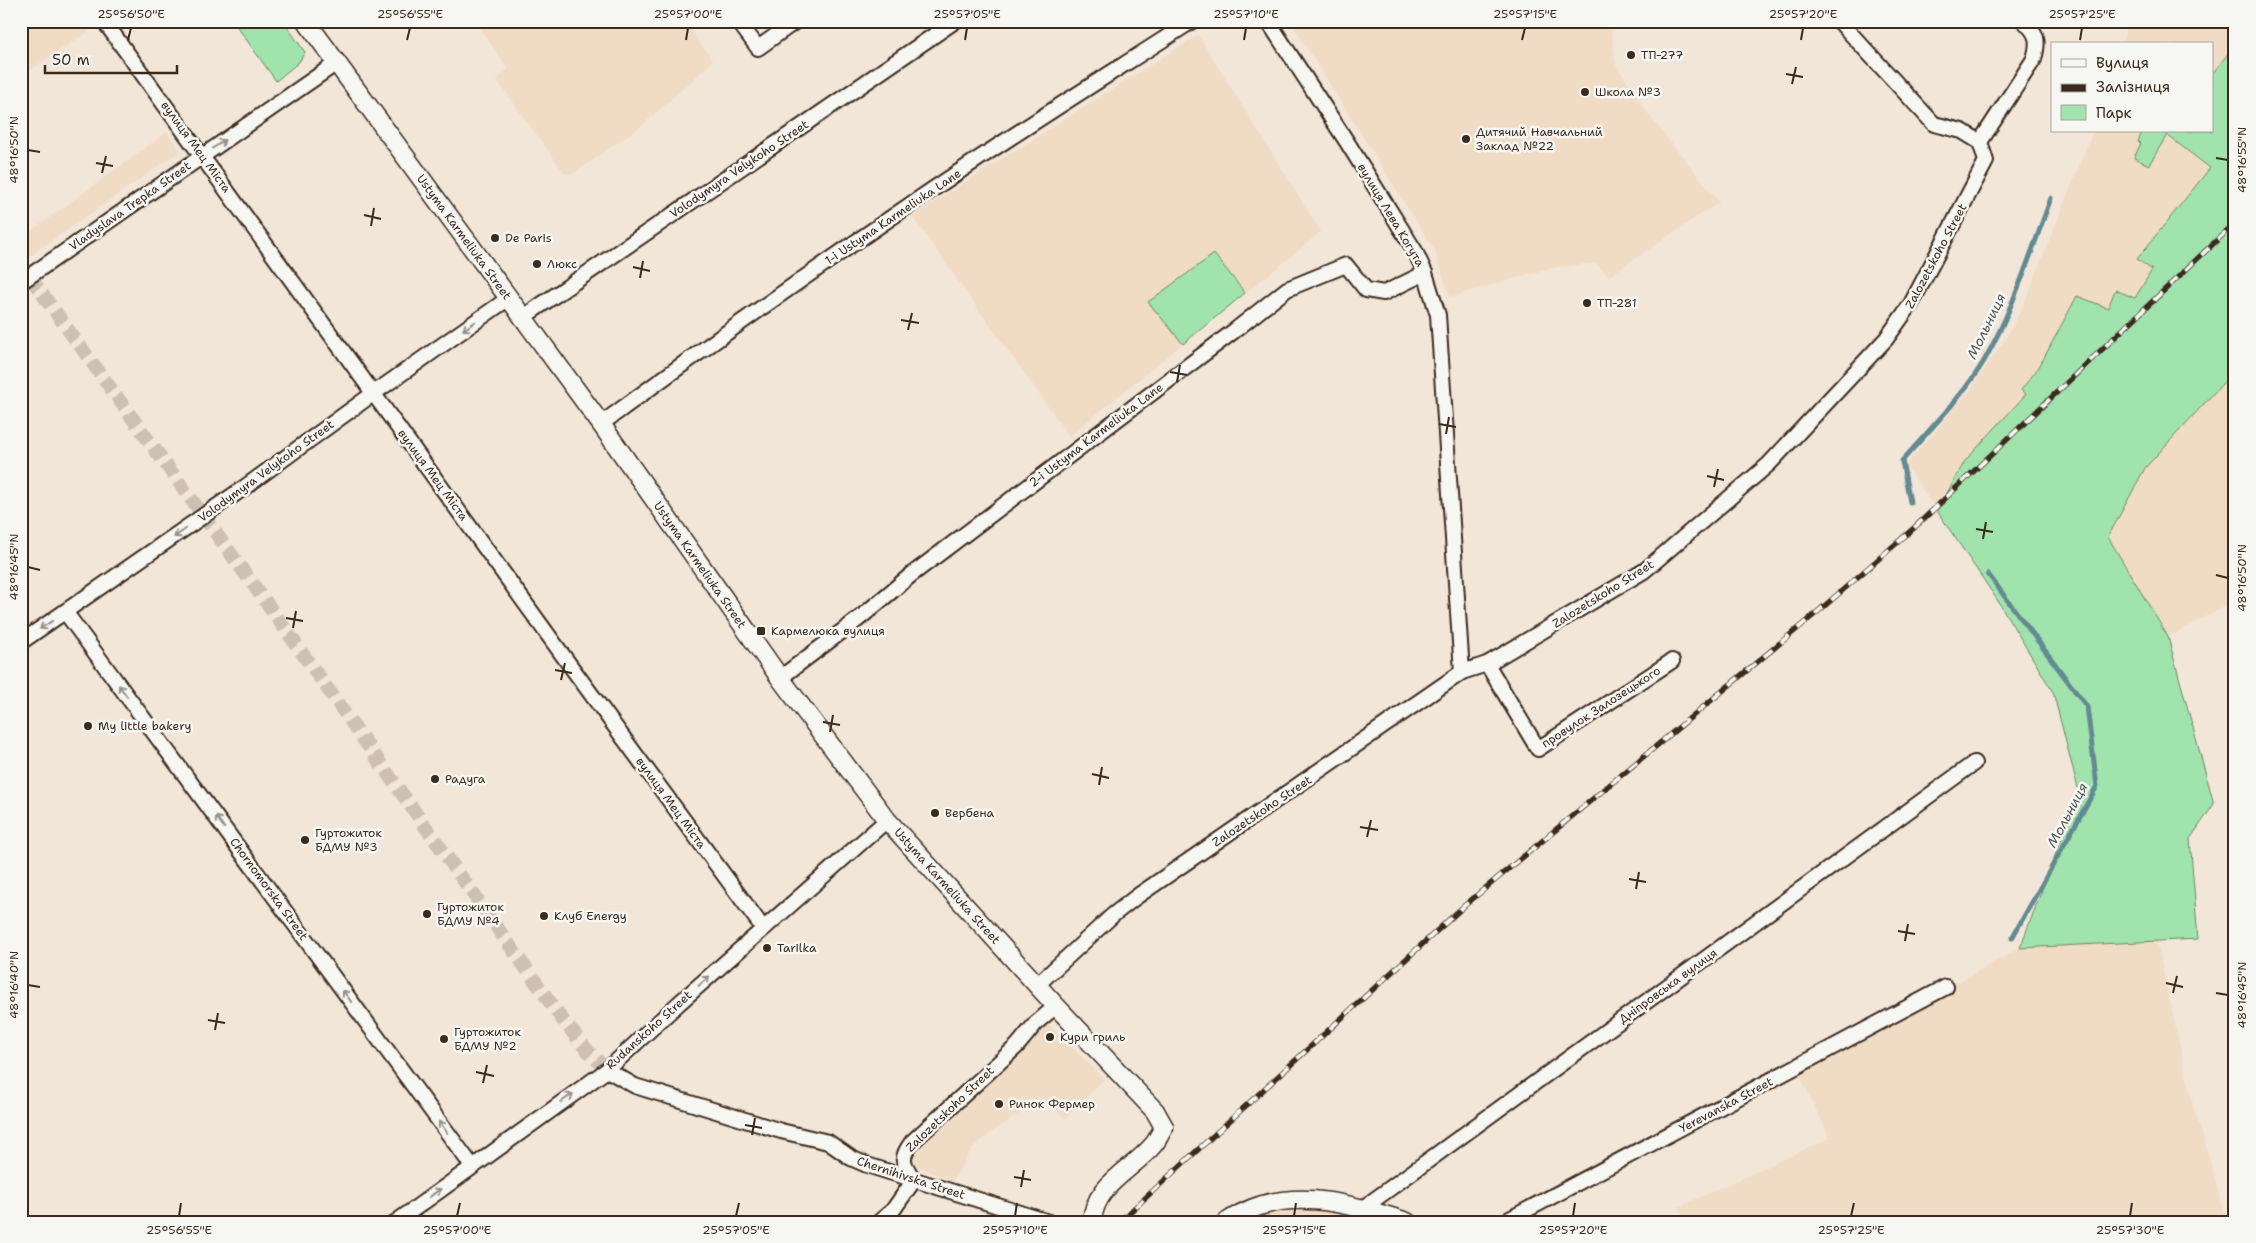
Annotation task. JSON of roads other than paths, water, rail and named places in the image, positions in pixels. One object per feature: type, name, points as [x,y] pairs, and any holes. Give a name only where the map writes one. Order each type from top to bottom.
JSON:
[{"type":"street","name":"вулиця Мец Міста","points":[[104,21],[572,668],[763,928]]},
{"type":"street","name":"Ustyma Karmeliuka Street","points":[[306,21],[338,62],[522,318],[601,424],[780,678],[887,820],[1056,1006],[1156,1111],[1164,1127],[1154,1144],[1104,1190],[1092,1214],[1092,1222]]},
{"type":"street","points":[[738,21],[758,48],[796,21]]},
{"type":"street","name":"Volodymyra Velykoho Street","points":[[522,318],[955,21]]},
{"type":"street","name":"1-i Ustyma Karmeliuka Lane","points":[[601,424],[724,334],[917,200],[1192,21]]},
{"type":"street","name":"вулиця Лева Когута","points":[[1268,21],[1415,251],[1425,273],[1438,315],[1462,672]]},
{"type":"street","points":[[1838,21],[1934,124],[1962,132],[1980,142],[2034,58],[2038,44],[2034,30],[2024,21]]},
{"type":"street","name":"Vladyslava Trepka Street","points":[[21,282],[338,62]]},
{"type":"street","name":"Zalozetskoho Street","points":[[1037,985],[1113,915],[1136,897],[1462,672],[1487,664],[1644,571],[1769,464],[1886,338],[1911,304],[1986,161],[1980,142]]},
{"type":"street","name":"2-i Ustyma Karmeliuka Lane","points":[[780,678],[861,617],[911,575],[1287,289],[1346,265],[1366,290],[1384,293],[1425,273]]},
{"type":"street","name":"Volodymyra Velykoho Street","points":[[24,635],[66,613],[508,298]]},
{"type":"street","name":"Chornomorska Street","points":[[66,613],[472,1166]]},
{"type":"street","name":"провулок Залозецького","points":[[1487,664],[1538,749],[1672,661]]},
{"type":"street","name":"Дніпровська вулиця","points":[[1363,1208],[1974,763]]},
{"type":"street","name":"Rudanskoho Street","points":[[396,1222],[607,1070],[763,928],[887,820]]},
{"type":"street","name":"Yerevanska Street","points":[[1504,1222],[1946,987]]},
{"type":"street","name":"Zalozetskoho Street","points":[[914,1180],[904,1164],[904,1153],[912,1142],[1018,1046],[1036,1023],[1056,1006]]},
{"type":"street","name":"Chernihivska Street","points":[[607,1070],[635,1086],[781,1131],[828,1142],[851,1158],[914,1180],[1049,1222]]},
{"type":"street","points":[[879,1222],[893,1210],[914,1180]]},
{"type":"street","points":[[1227,1222],[1260,1205],[1297,1199],[1334,1201],[1407,1222]]},
{"type":"waterway","name":"Мольниця","points":[[1910,502],[1902,461],[1956,400],[1984,361],[2013,301],[2051,198]]},
{"type":"waterway","name":"Мольниця","points":[[1988,574],[2087,707],[2097,786],[2012,938]]},
{"type":"tunnel","points":[[30,277],[273,612],[562,1019],[587,1050],[607,1070]]},
{"type":"railway","points":[[1119,1222],[1464,906],[1821,609],[1914,528],[2235,223]]},
{"type":"place","name":"ТП-277","points":[[1631,55]]},
{"type":"place","name":"Школа №3","points":[[1585,92]]},
{"type":"place","name":"Дитячий Навчальний Заклад №22","points":[[1466,139]]},
{"type":"place","name":"De Paris","points":[[495,238]]},
{"type":"place","name":"Люкс","points":[[537,264]]},
{"type":"place","name":"ТП-281","points":[[1587,303]]},
{"type":"place","name":"Кармелюка вулиця","points":[[761,631]]},
{"type":"place","name":"My little bakery","points":[[88,726]]},
{"type":"place","name":"Радуга","points":[[435,779]]},
{"type":"place","name":"Вербена","points":[[935,813]]},
{"type":"place","name":"Гуртожиток БДМУ №3","points":[[305,840]]},
{"type":"place","name":"Гуртожиток БДМУ №4","points":[[427,914]]},
{"type":"place","name":"Клуб Energy","points":[[544,916]]},
{"type":"place","name":"Tarilka","points":[[767,948]]},
{"type":"place","name":"Кури гриль","points":[[1050,1037]]},
{"type":"place","name":"Гуртожиток БДМУ №2","points":[[444,1039]]},
{"type":"place","name":"Ринок Фермер","points":[[999,1104]]}]
